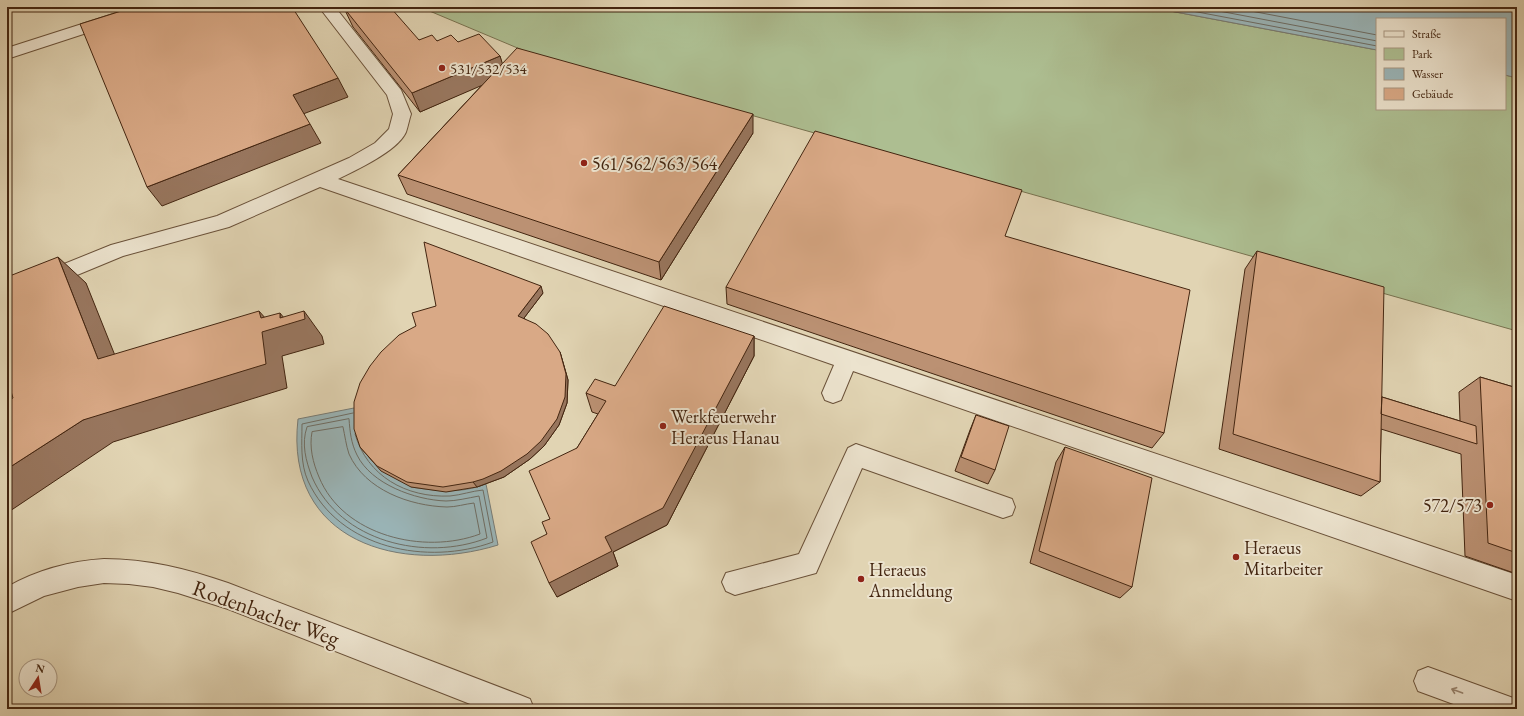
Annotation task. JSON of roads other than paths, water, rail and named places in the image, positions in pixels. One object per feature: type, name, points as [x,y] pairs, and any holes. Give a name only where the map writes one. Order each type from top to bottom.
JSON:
[{"type":"street","points":[[7,54],[151,7]]},
{"type":"street","points":[[7,296],[118,250],[222,222],[356,162],[381,147],[397,132],[402,114],[395,94],[327,7]]},
{"type":"street","points":[[318,179],[1517,588]]},
{"type":"street","points":[[833,392],[848,360]]},
{"type":"street","points":[[735,582],[808,564],[856,455],[1004,507]]},
{"type":"street","name":"Rodenbacher Weg","points":[[7,601],[29,588],[62,577],[105,571],[148,573],[204,588],[520,709]]},
{"type":"street","points":[[1428,681],[1506,709]]},
{"type":"water","points":[[1149,7],[1517,7],[1517,78],[1506,75],[1506,18],[1376,18],[1376,50]]},
{"type":"water","points":[[359,407],[411,487],[449,491],[467,489],[486,484],[498,545],[461,553],[424,555],[388,551],[356,539],[330,521],[310,495],[299,461],[298,419]]},
{"type":"place","name":"531/532/534","points":[[442,68]]},
{"type":"place","name":"561/562/563/564","points":[[584,163]]},
{"type":"place","name":"Werkfeuerwehr Heraeus Hanau","points":[[663,426]]},
{"type":"place","name":"572/573","points":[[1490,505]]},
{"type":"place","name":"Heraeus Mitarbeiter","points":[[1236,557]]},
{"type":"place","name":"Heraeus Anmeldung","points":[[861,579]]}]
